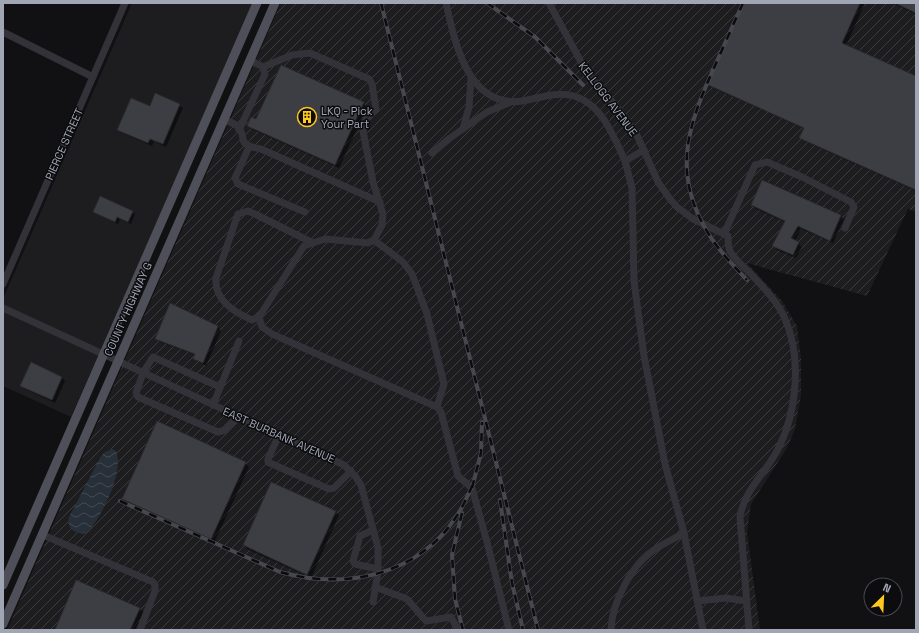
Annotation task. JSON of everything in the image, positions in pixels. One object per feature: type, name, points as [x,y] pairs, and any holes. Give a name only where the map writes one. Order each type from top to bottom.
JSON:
[{"type":"main road","name":"COUNTY HIGHWAY G","points":[[3,585],[257,3]]},
{"type":"main road","name":"COUNTY HIGHWAY G","points":[[3,624],[275,3]]},
{"type":"main road","points":[[209,114],[224,120]]},
{"type":"street","name":"PIERCE STREET","points":[[3,284],[125,3]]},
{"type":"street","points":[[446,3],[460,58],[471,78],[488,95],[500,100],[512,102]]},
{"type":"street","name":"KELLOGG AVENUE","points":[[549,4],[580,62],[636,133],[658,182],[677,207],[693,219],[724,234]]},
{"type":"street","points":[[3,32],[93,77]]},
{"type":"street","points":[[250,60],[263,66],[292,55],[310,53],[369,79],[372,84],[376,109],[366,119],[363,130],[373,182],[383,214],[382,225],[374,240],[368,243],[356,243],[325,239],[311,242],[304,246],[259,317],[252,320],[225,304],[216,285],[216,278],[238,214],[248,211],[311,242]]},
{"type":"street","points":[[239,130],[265,74],[263,66]]},
{"type":"street","points":[[463,129],[469,107],[471,78]]},
{"type":"street","points":[[432,153],[487,112],[512,102],[564,95],[574,96],[583,100],[603,118],[625,161],[632,188],[634,281],[637,313],[665,464],[684,533],[703,630]]},
{"type":"street","points":[[224,120],[236,125],[242,140],[249,147],[261,149],[380,202]]},
{"type":"street","points":[[249,147],[235,178],[238,184],[305,212]]},
{"type":"street","points":[[625,161],[644,150]]},
{"type":"street","points":[[750,630],[740,531],[742,505],[748,492],[778,449],[784,434],[793,402],[795,368],[790,337],[785,319],[772,298],[730,250],[728,236],[724,234],[755,165],[766,162],[802,177],[851,202],[854,207],[845,228]]},
{"type":"street","points":[[374,240],[403,262],[412,274],[426,314],[444,384],[437,407]]},
{"type":"street","name":"EAST BURBANK AVENUE","points":[[3,308],[118,362],[335,460],[351,471],[364,493],[378,548],[378,569],[373,602]]},
{"type":"street","points":[[259,317],[262,327],[272,334],[437,407],[441,412],[458,476],[472,488],[509,630]]},
{"type":"street","points":[[213,405],[239,341]]},
{"type":"street","points":[[220,387],[152,357],[143,373],[136,391],[138,397],[213,431],[221,432],[226,430],[238,416]]},
{"type":"street","points":[[279,435],[268,459],[272,464],[329,489],[334,488],[351,471]]},
{"type":"street","points":[[373,530],[360,536],[353,561],[355,564],[378,569]]},
{"type":"street","points":[[611,630],[613,614],[628,578],[655,549],[684,533]]},
{"type":"street","points":[[42,535],[153,582],[156,585],[155,591],[140,630]]},
{"type":"street","points":[[375,587],[407,599],[426,621],[451,617],[458,630]]},
{"type":"street","points":[[697,601],[726,598],[746,601]]},
{"type":"shaded area","points":[[132,3],[253,3],[71,417],[3,386],[3,299]]},
{"type":"shaded area","points":[[281,3],[916,3],[916,212],[908,209],[867,296],[747,263],[782,301],[797,326],[801,359],[801,395],[795,429],[787,448],[751,504],[747,533],[760,630],[7,630]]},
{"type":"water","points":[[112,449],[116,451],[118,460],[117,470],[105,506],[87,533],[76,532],[70,528],[68,521],[69,517],[101,456],[105,452]]},
{"type":"building","points":[[743,3],[860,3],[842,43],[916,76],[916,190],[799,138],[804,128],[706,84]]},
{"type":"building","points":[[895,3],[916,3],[916,13]]},
{"type":"building","name":"LKQ - Pick Your Part","points":[[281,65],[364,102],[335,165],[247,126],[251,117],[256,119]]},
{"type":"building","points":[[155,93],[180,104],[163,144],[150,139],[148,143],[117,130],[131,98],[150,106]]},
{"type":"building","points":[[762,180],[841,215],[830,241],[798,226],[791,238],[799,242],[793,255],[772,246],[785,221],[751,205]]},
{"type":"building","points":[[100,196],[133,211],[128,222],[117,217],[115,222],[93,212]]},
{"type":"building","points":[[170,303],[218,326],[203,363],[193,359],[195,354],[155,339]]},
{"type":"building","points":[[31,362],[62,377],[52,400],[20,386]]},
{"type":"building","points":[[157,421],[246,462],[211,539],[122,499]]},
{"type":"building","points":[[271,482],[336,511],[307,575],[243,545]]},
{"type":"building","points":[[76,580],[140,608],[130,630],[55,630]]},
{"type":"railway","points":[[381,3],[538,630]]},
{"type":"railway","points":[[487,3],[535,37],[583,85]]},
{"type":"railway","points":[[743,3],[696,112],[690,132],[687,151],[687,171],[690,191],[697,211],[708,233],[721,251],[747,280]]},
{"type":"railway","points":[[472,488],[481,453],[482,422]]},
{"type":"railway","points":[[120,501],[280,572],[305,577],[329,579],[354,578],[378,573],[400,565],[421,553],[440,537],[456,517],[473,484]]},
{"type":"railway","points":[[500,500],[512,583],[523,630]]},
{"type":"railway","points":[[462,513],[452,555],[455,599],[463,630]]},
{"type":"place","name":"LKQ - Pick Your Part","points":[[307,117]]}]
